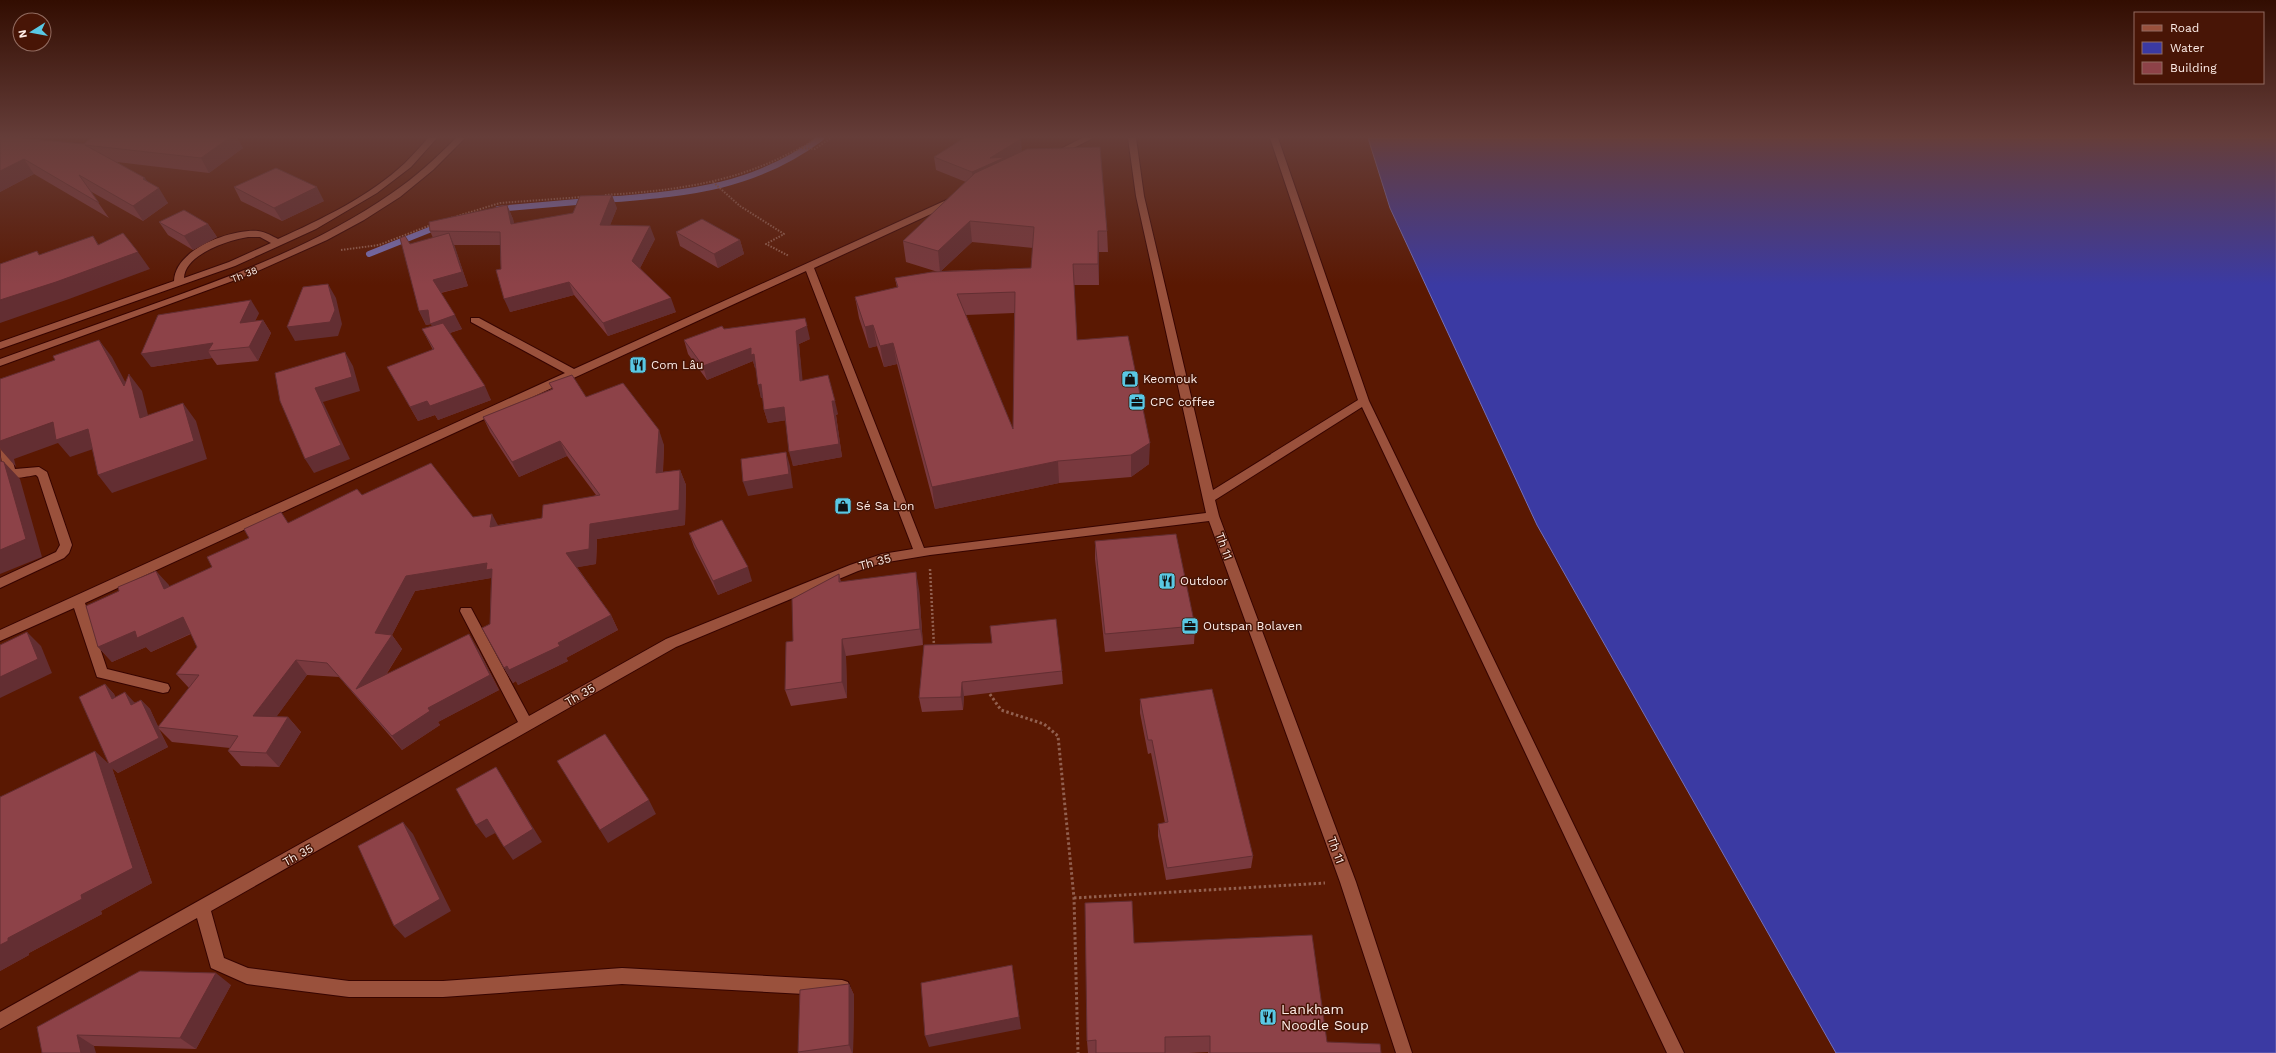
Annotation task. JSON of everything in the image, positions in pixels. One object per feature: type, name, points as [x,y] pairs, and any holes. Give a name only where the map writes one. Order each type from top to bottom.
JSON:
[{"type":"street","name":"Th 38","points":[[0,346],[232,264],[333,216],[379,187]]},
{"type":"street","name":"Th 38","points":[[0,363],[243,275],[340,231],[377,210],[408,187]]},
{"type":"street","name":"Th 11","points":[[1139,187],[1213,516],[1348,882],[1404,1053]]},
{"type":"street","points":[[1291,187],[1364,402],[1676,1053]]},
{"type":"street","points":[[0,636],[967,194]]},
{"type":"street","points":[[179,283],[180,272],[191,257],[213,244],[247,234],[260,234],[278,243]]},
{"type":"street","points":[[809,267],[925,552]]},
{"type":"street","points":[[475,320],[574,374]]},
{"type":"street","points":[[1208,498],[1364,402]]},
{"type":"street","points":[[0,438],[11,473],[39,471],[43,475],[66,545],[65,550],[60,555],[0,583]]},
{"type":"street","name":"Th 35","points":[[0,1021],[671,643],[854,568],[882,559],[925,552],[1213,516]]},
{"type":"street","points":[[78,600],[102,673],[163,688]]},
{"type":"street","points":[[466,611],[526,725]]},
{"type":"street","points":[[202,908],[217,963],[255,978],[349,989],[443,989],[622,976],[842,988]]},
{"type":"path","points":[[602,195],[689,187]]},
{"type":"path","points":[[718,187],[740,206],[784,234],[766,244],[809,267]]},
{"type":"path","points":[[447,219],[500,203],[586,196]]},
{"type":"path","points":[[334,251],[379,245],[432,224]]},
{"type":"path","points":[[925,552],[934,646],[942,649]]},
{"type":"path","points":[[986,686],[988,694],[1001,710],[1044,724],[1058,736],[1074,898],[1078,1053]]},
{"type":"path","points":[[1074,898],[1348,882]]},
{"type":"water","points":[[1383,187],[2276,187],[2276,1053],[1836,1053],[1537,525],[1390,208]]},
{"type":"building","points":[[72,187],[88,187],[99,203]]},
{"type":"building","points":[[100,187],[159,188],[133,206]]},
{"type":"building","points":[[234,187],[317,187],[274,208]]},
{"type":"building","points":[[960,187],[1103,187],[1107,231],[1098,231],[1098,264],[1073,264],[1077,340],[1128,336],[1150,443],[1131,455],[1058,461],[932,487],[893,343],[880,346],[873,325],[865,327],[855,297],[898,287],[895,278],[932,272],[1031,268],[1034,227],[970,221],[938,251],[903,241]],"holes":[[[1015,292],[1013,429],[957,294]]]},
{"type":"building","points":[[612,195],[600,225],[650,226],[632,261],[671,298],[603,323],[569,282],[504,299],[496,270],[501,269],[500,232],[430,231],[429,222],[507,205],[511,224],[573,213],[580,196]]},
{"type":"building","points":[[184,210],[208,224],[184,236],[159,222]]},
{"type":"building","points":[[702,219],[740,240],[714,254],[676,232]]},
{"type":"building","points":[[123,233],[138,252],[56,282],[0,300],[0,264],[37,251],[39,255],[93,236],[98,245]]},
{"type":"building","points":[[449,233],[462,272],[433,280],[455,315],[430,324],[428,310],[419,311],[400,238],[405,236],[410,244]]},
{"type":"building","points":[[328,284],[335,310],[330,322],[287,327],[303,287]]},
{"type":"building","points":[[251,300],[240,323],[263,320],[249,347],[208,351],[213,343],[141,354],[158,315]]},
{"type":"building","points":[[805,318],[807,326],[796,331],[800,381],[828,375],[835,401],[832,401],[839,444],[789,452],[784,407],[764,410],[761,384],[758,385],[754,354],[751,355],[751,348],[703,366],[684,340],[722,326],[724,329]]},
{"type":"building","points":[[443,323],[485,386],[430,406],[427,401],[410,407],[387,367],[434,349],[422,329]]},
{"type":"building","points":[[99,340],[124,386],[129,374],[140,418],[183,403],[194,441],[98,475],[88,429],[56,440],[53,422],[0,441],[0,379],[55,360],[53,356]]},
{"type":"building","points":[[345,352],[352,377],[315,388],[341,445],[305,459],[280,401],[275,373]]},
{"type":"building","points":[[572,375],[586,397],[623,383],[659,430],[656,473],[680,470],[679,510],[590,524],[589,549],[566,553],[611,615],[558,643],[560,646],[509,670],[507,666],[504,668],[482,628],[490,624],[492,569],[486,570],[487,563],[406,576],[375,633],[392,635],[356,689],[469,634],[490,675],[428,708],[430,711],[392,736],[327,663],[296,660],[253,716],[288,717],[266,753],[228,751],[238,736],[158,727],[199,675],[176,674],[197,647],[183,617],[137,638],[135,631],[98,647],[86,606],[119,591],[118,587],[156,571],[164,589],[212,567],[207,557],[249,538],[244,529],[281,512],[288,523],[357,489],[362,495],[431,463],[473,517],[492,514],[490,527],[542,518],[543,505],[600,495],[560,441],[512,462],[483,417],[553,389],[549,383]]},
{"type":"building","points":[[786,452],[789,474],[743,482],[741,459]]},
{"type":"building","points":[[0,461],[4,462],[26,539],[0,550]]},
{"type":"building","points":[[722,520],[748,567],[713,581],[689,533]]},
{"type":"building","points":[[1176,534],[1195,626],[1105,634],[1095,541]]},
{"type":"building","points":[[916,572],[920,629],[842,639],[842,682],[785,690],[786,642],[793,641],[792,599],[839,574],[839,582]]},
{"type":"building","points":[[1056,619],[1062,671],[962,682],[961,697],[919,698],[924,645],[992,643],[990,626]]},
{"type":"building","points":[[27,632],[38,659],[0,677],[0,645]]},
{"type":"building","points":[[105,684],[112,699],[125,692],[131,705],[141,700],[159,738],[109,764],[79,697]]},
{"type":"building","points":[[1212,689],[1253,856],[1167,868],[1158,824],[1168,822],[1152,740],[1148,740],[1140,699]]},
{"type":"building","points":[[605,734],[649,800],[600,830],[557,761]]},
{"type":"building","points":[[95,751],[133,868],[81,895],[82,899],[8,938],[8,941],[0,945],[0,797]]},
{"type":"building","points":[[496,767],[533,829],[504,847],[487,819],[476,825],[456,789]]},
{"type":"building","points":[[403,822],[440,899],[394,926],[358,846]]},
{"type":"building","points":[[1132,901],[1134,943],[1312,935],[1327,1042],[1380,1044],[1381,1053],[1210,1053],[1210,1036],[1165,1037],[1165,1053],[1096,1053],[1096,1040],[1087,1041],[1085,903]]},
{"type":"building","points":[[1012,965],[1019,1017],[925,1036],[921,983]]},
{"type":"building","points":[[140,971],[216,973],[180,1038],[77,1035],[81,1053],[42,1053],[37,1027]]},
{"type":"building","points":[[849,984],[849,1045],[798,1052],[800,990]]},
{"type":"waterway","points":[[604,200],[663,195],[712,187]]},
{"type":"waterway","points":[[498,209],[588,201]]},
{"type":"waterway","points":[[369,254],[439,226]]},
{"type":"place","name":"Com Lâu","points":[[638,365]]},
{"type":"place","name":"Keomouk","points":[[1130,379]]},
{"type":"place","name":"CPC coffee","points":[[1137,402]]},
{"type":"place","name":"Sé Sa Lon","points":[[843,506]]},
{"type":"place","name":"Outdoor","points":[[1167,581]]},
{"type":"place","name":"Outspan Bolaven","points":[[1190,626]]},
{"type":"place","name":"Lankham Noodle Soup","points":[[1268,1017]]}]
